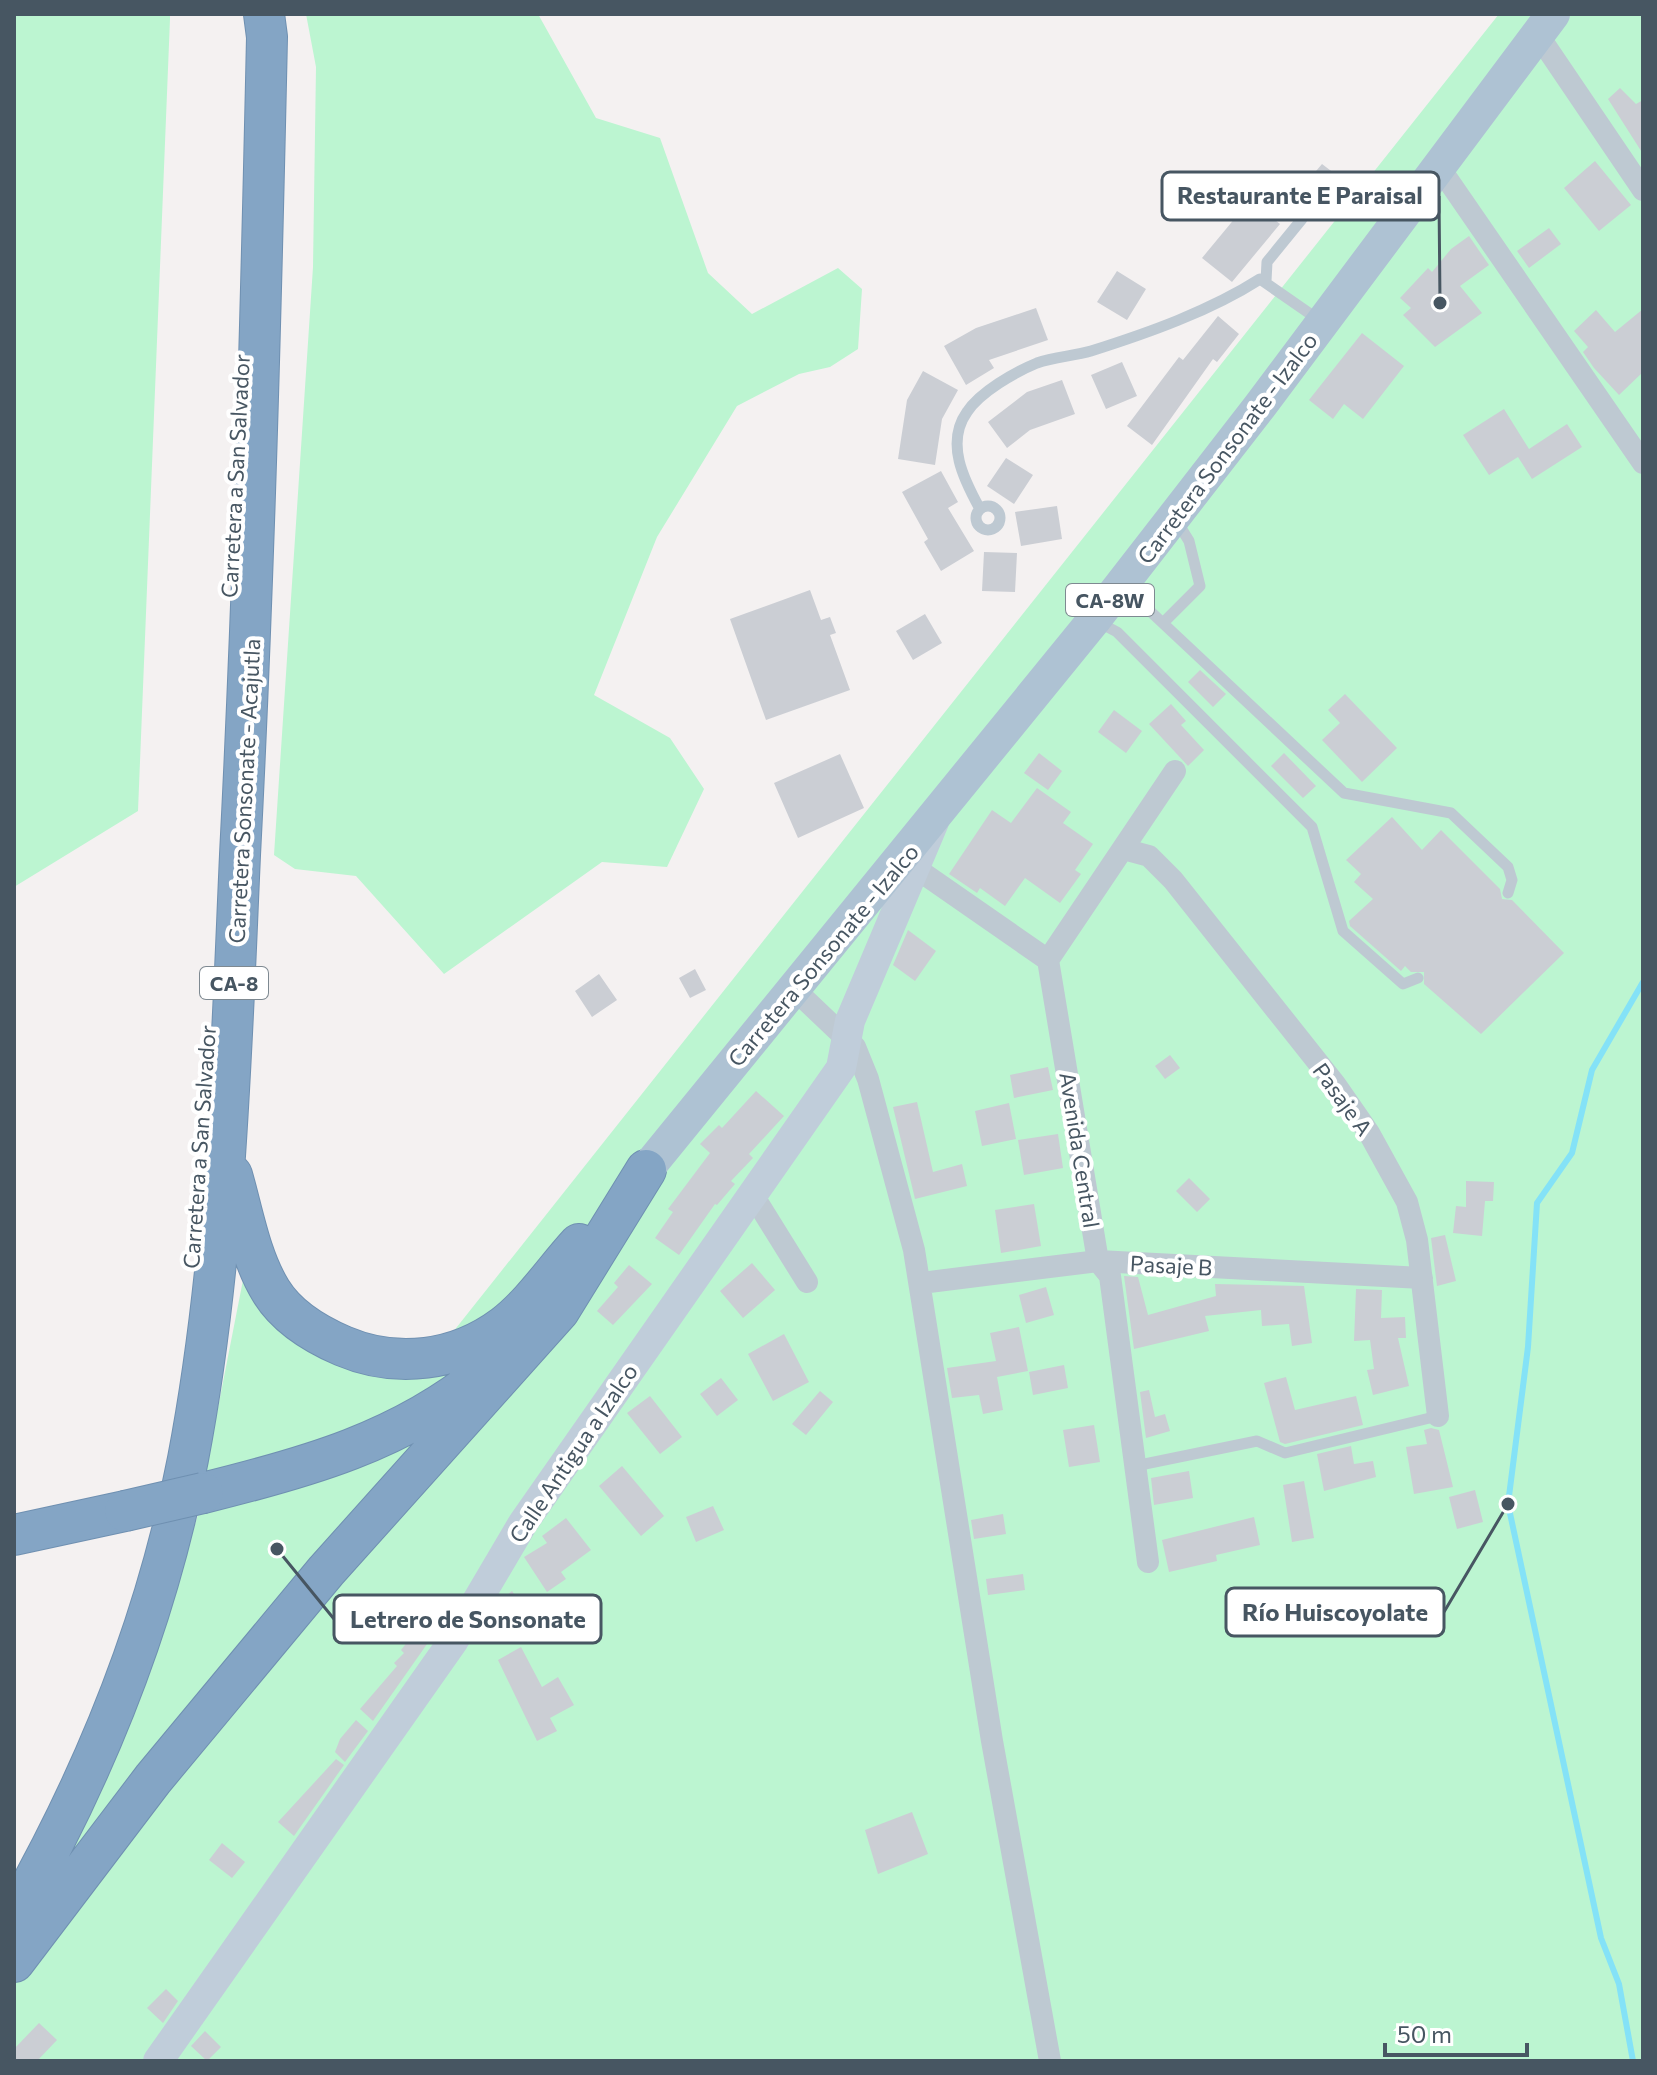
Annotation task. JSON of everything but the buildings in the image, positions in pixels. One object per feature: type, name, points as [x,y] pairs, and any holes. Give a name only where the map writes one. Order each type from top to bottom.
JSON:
[{"type":"highway","name":"Carretera a San Salvador","points":[[14,1868],[54,1788],[112,1647],[160,1480],[181,1361],[198,1216],[233,537],[249,95],[242,14]]},
{"type":"highway","name":"Carretera Sonsonate - Acajutla","points":[[14,1916],[50,1853],[131,1668],[187,1464],[207,1348],[226,1155],[255,568],[267,37],[264,14]]},
{"type":"highway","points":[[226,1155],[257,1262],[272,1292],[286,1310],[327,1339],[351,1349],[401,1360],[460,1351],[506,1325],[646,1170]]},
{"type":"highway","points":[[14,1535],[203,1493],[348,1452],[402,1427],[471,1383],[516,1342],[646,1170]]},
{"type":"highway","points":[[14,1962],[153,1779],[326,1571],[559,1311],[646,1170]]},
{"type":"main road","name":"Carretera Sonsonate - Izalco","points":[[646,1170],[1094,620],[1323,322],[1545,24]]},
{"type":"street","points":[[1545,24],[1643,190]]},
{"type":"street","points":[[1439,167],[1634,431],[1643,463]]},
{"type":"street","points":[[917,869],[1048,960],[1175,771]]},
{"type":"street","name":"Calle Antigua a Izalco","points":[[158,2061],[454,1640],[523,1523],[751,1192],[841,1068],[846,1035],[917,869],[935,819]]},
{"type":"street","name":"Pasaje A","points":[[1123,849],[1149,856],[1173,880],[1360,1121],[1407,1202],[1414,1222],[1438,1416]]},
{"type":"street","name":"Avenida Central","points":[[1048,960],[1098,1261],[1110,1276],[1148,1562]]},
{"type":"street","points":[[794,989],[846,1035],[868,1079],[921,1283],[992,1741],[1050,2061]]},
{"type":"street","points":[[751,1192],[807,1282]]},
{"type":"street","name":"Pasaje B","points":[[921,1283],[1098,1261],[1422,1278]]},
{"type":"lane","points":[[1266,281],[1267,262],[1302,219]]},
{"type":"lane","points":[[980,509],[958,464],[957,435],[966,412],[986,394],[1037,363],[1102,347],[1208,306],[1260,279],[1323,322]]},
{"type":"lane","points":[[1163,623],[1200,586],[1189,541],[1174,517]]},
{"type":"lane","points":[[1129,575],[1139,597],[1163,623],[1344,793],[1451,813],[1508,867],[1512,880],[1508,893]]},
{"type":"lane","points":[[1094,620],[1117,632],[1312,827],[1343,931],[1403,984],[1418,978]]},
{"type":"lane","points":[[1135,1466],[1257,1441],[1285,1453],[1438,1416]]},
{"type":"green space","points":[[14,14],[170,14],[170,19],[138,811],[14,887]]},
{"type":"green space","points":[[306,14],[538,14],[596,118],[660,138],[708,273],[752,314],[838,268],[862,289],[858,349],[830,367],[799,374],[737,406],[657,537],[594,695],[670,738],[704,789],[667,867],[602,862],[444,974],[356,876],[295,869],[274,855],[313,267],[316,67]]},
{"type":"green space","points":[[1499,14],[1643,14],[1643,2061],[14,2061],[14,1884],[114,1759],[150,1672],[200,1508],[360,1428],[204,1479],[243,1280],[422,1371]]},
{"type":"waterway","points":[[1633,2061],[1619,1984],[1601,1938],[1508,1504],[1528,1347],[1537,1203],[1572,1153],[1592,1070],[1643,982]]},
{"type":"place","name":"Restaurante E Paraisal","points":[[1440,303]]},
{"type":"place","name":"Río Huiscoyolate","points":[[1508,1504]]},
{"type":"place","name":"Letrero de Sonsonate","points":[[277,1549]]}]
